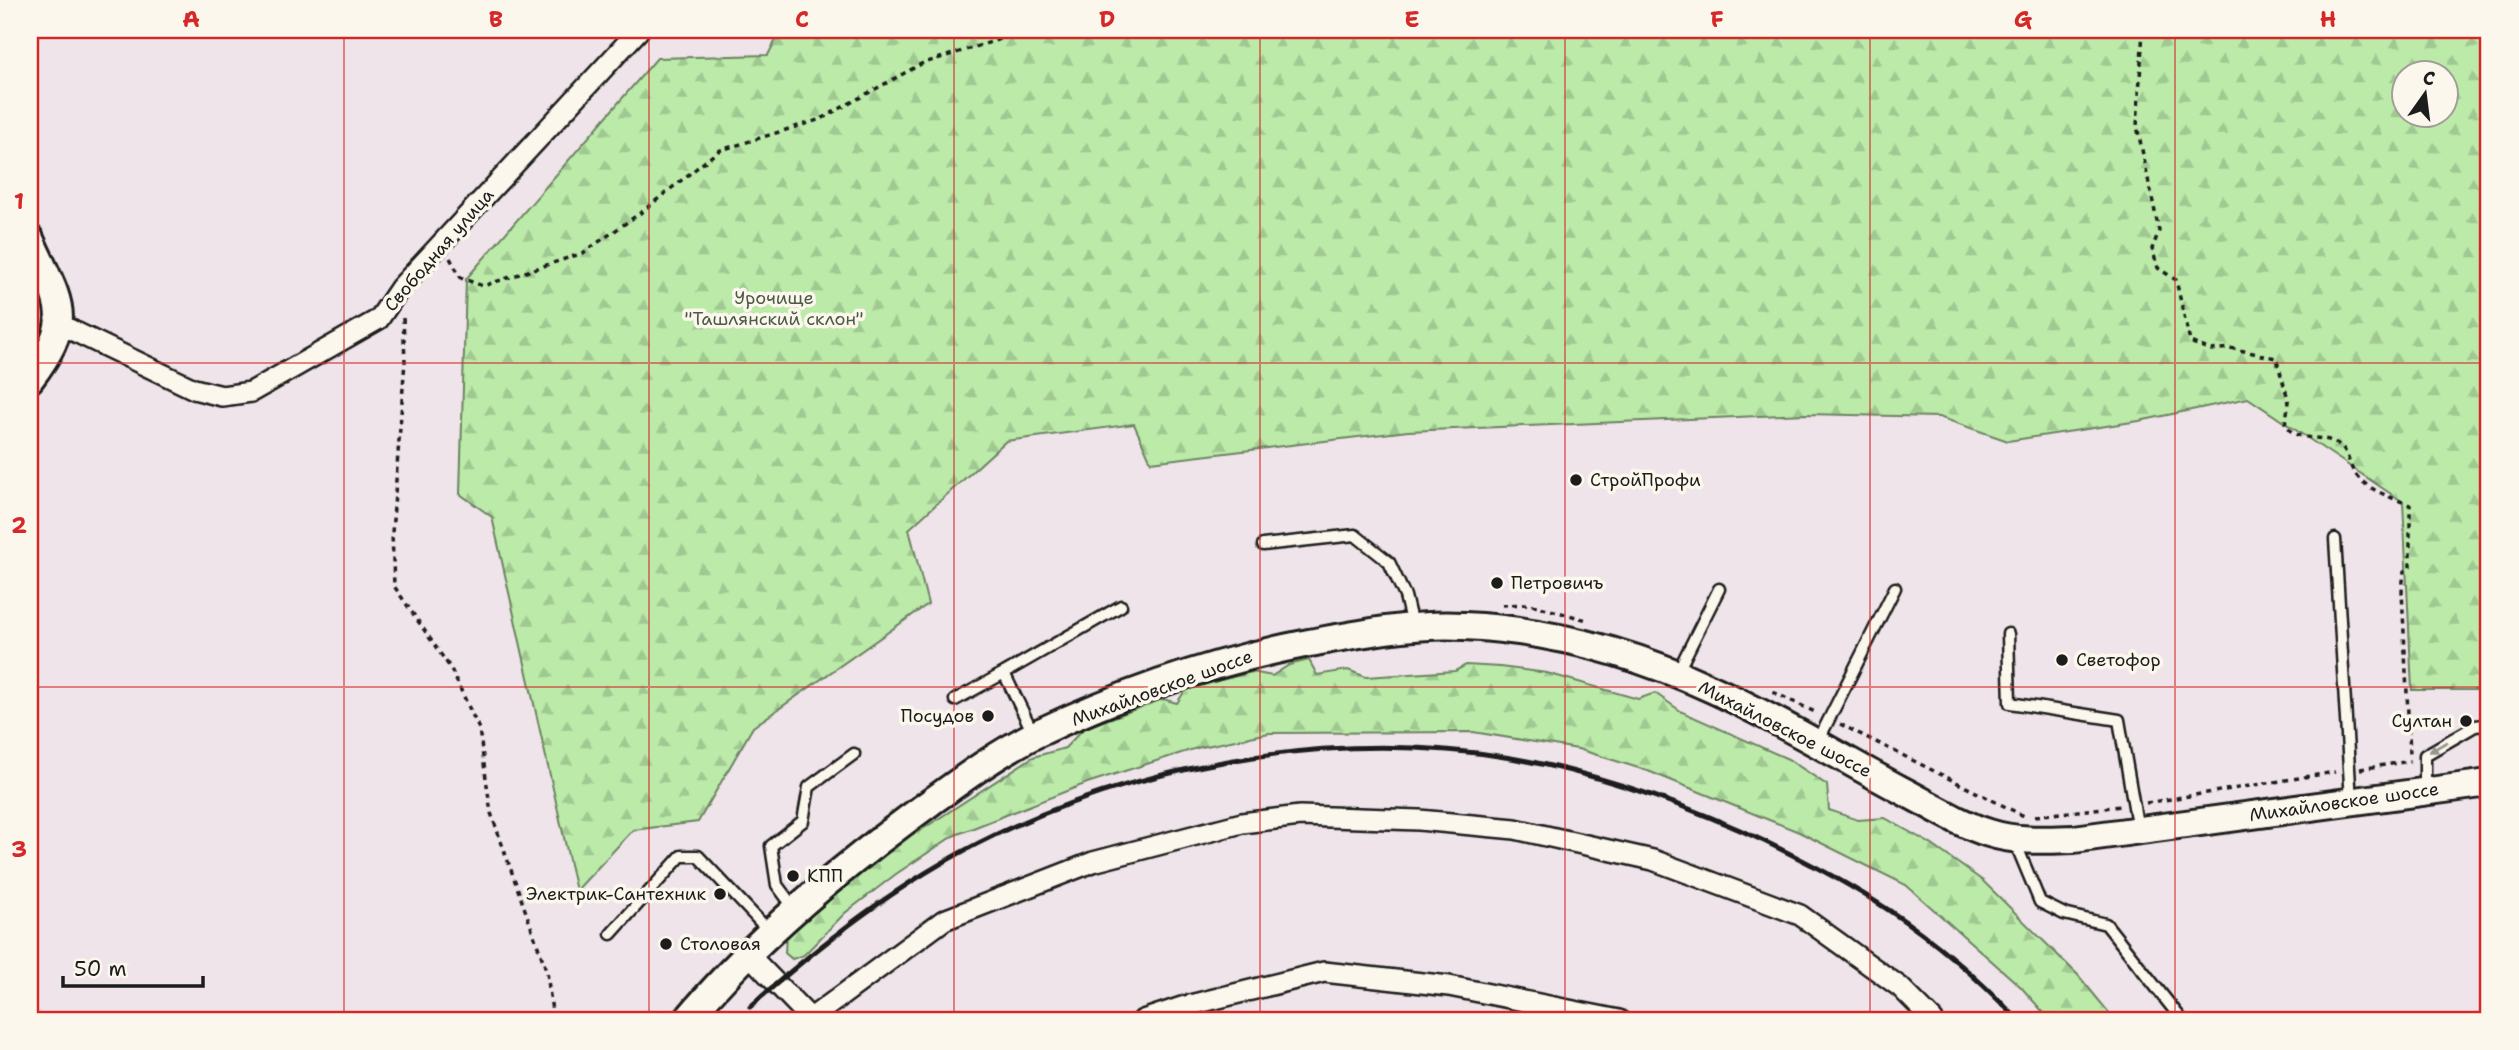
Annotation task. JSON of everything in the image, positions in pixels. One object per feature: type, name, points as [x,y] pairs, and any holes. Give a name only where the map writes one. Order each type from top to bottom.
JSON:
[{"type":"main road","points":[[30,239],[58,301],[61,325],[50,353],[30,379]]},
{"type":"main road","name":"Михайловское шоссе","points":[[677,1016],[715,986],[796,911],[886,834],[975,770],[1034,735],[1171,680],[1251,654],[1351,635],[1459,625],[1558,636],[1713,689],[1949,815],[1990,834],[2030,841],[2074,839],[2136,818],[2351,802],[2489,783]]},
{"type":"street","name":"Свободная улица","points":[[61,325],[194,389],[222,396],[251,392],[379,319],[400,288],[639,30]]},
{"type":"street","points":[[749,955],[811,1019],[944,920],[1093,862],[1242,823],[1300,816],[1419,820],[1515,830],[1653,860],[1800,915],[1900,987],[1933,1020]]},
{"type":"street","points":[[1143,1020],[1182,1007],[1324,972],[1449,986],[1619,1020]]},
{"type":"lane","points":[[1263,545],[1355,535],[1389,562],[1405,596],[1412,629]]},
{"type":"lane","points":[[2335,539],[2351,802]]},
{"type":"lane","points":[[1817,744],[1895,588]]},
{"type":"lane","points":[[1677,675],[1718,589]]},
{"type":"lane","points":[[955,700],[1121,606]]},
{"type":"lane","points":[[2008,634],[2010,703],[2119,720],[2136,818]]},
{"type":"lane","points":[[1004,673],[1034,735]]},
{"type":"lane","points":[[2426,792],[2425,755],[2474,726],[2484,725]]},
{"type":"lane","points":[[796,911],[777,885],[771,846],[803,821],[809,787],[854,754]]},
{"type":"lane","points":[[2014,838],[2040,902],[2064,914],[2106,924],[2182,1020]]},
{"type":"lane","points":[[611,934],[681,856],[698,856],[771,934]]},
{"type":"path","points":[[441,243],[461,278],[483,286],[524,270],[583,253],[643,211],[718,151],[821,119],[921,64],[1029,30]]},
{"type":"path","points":[[1768,690],[2026,817],[2136,818],[2350,770],[2410,763],[2402,591],[2404,571],[2410,568],[2410,505],[2379,491],[2354,472],[2348,452],[2333,441],[2299,437],[2289,431],[2285,425],[2288,395],[2276,358],[2230,348],[2211,350],[2190,342],[2176,279],[2158,268],[2151,249],[2160,231],[2137,126],[2143,30]]},
{"type":"path","points":[[400,288],[405,361],[392,533],[394,586],[451,669],[479,729],[491,813],[547,972],[553,1020]]},
{"type":"path","points":[[1502,605],[1528,604],[1589,621]]},
{"type":"path","points":[[658,1020],[677,1016]]},
{"type":"green space","name":"Урочище \"Ташлянский склон\"","points":[[781,30],[2489,30],[2489,690],[2412,690],[2403,502],[2248,398],[2139,421],[2008,441],[1939,417],[1806,414],[1408,431],[1151,462],[1134,424],[1006,441],[909,529],[928,604],[753,727],[698,822],[633,830],[576,891],[492,517],[460,494],[466,279],[657,58],[768,55]]},
{"type":"green space","points":[[1309,660],[1317,675],[1348,670],[1366,677],[1455,671],[1466,665],[1547,673],[1638,699],[1655,693],[1682,712],[1788,759],[1827,785],[1829,810],[1858,820],[1885,818],[1931,844],[1983,881],[2078,975],[2115,1020],[2050,1020],[2021,987],[1906,885],[1799,832],[1648,771],[1578,749],[1473,732],[1269,733],[1197,748],[1087,783],[953,836],[896,874],[845,913],[804,955],[792,959],[785,953],[786,935],[905,832],[918,832],[1033,757],[1065,748],[1084,728],[1163,699],[1177,703],[1186,689],[1252,672],[1272,676],[1289,665]]},
{"type":"railway","points":[[750,1007],[842,930],[907,885],[976,844],[1070,803],[1193,768],[1257,757],[1385,747],[1448,750],[1541,764],[1628,787],[1740,830],[1818,868],[1889,910],[1955,960],[2018,1020]]},
{"type":"place","name":"СтройПрофи","points":[[1576,480]]},
{"type":"place","name":"Петровичъ","points":[[1497,583]]},
{"type":"place","name":"Светофор","points":[[2062,660]]},
{"type":"place","name":"Посудов","points":[[988,716]]},
{"type":"place","name":"Султан","points":[[2466,721]]},
{"type":"place","name":"КПП","points":[[793,876]]},
{"type":"place","name":"Электрик-Сантехник","points":[[720,894]]},
{"type":"place","name":"Столовая","points":[[666,944]]}]
